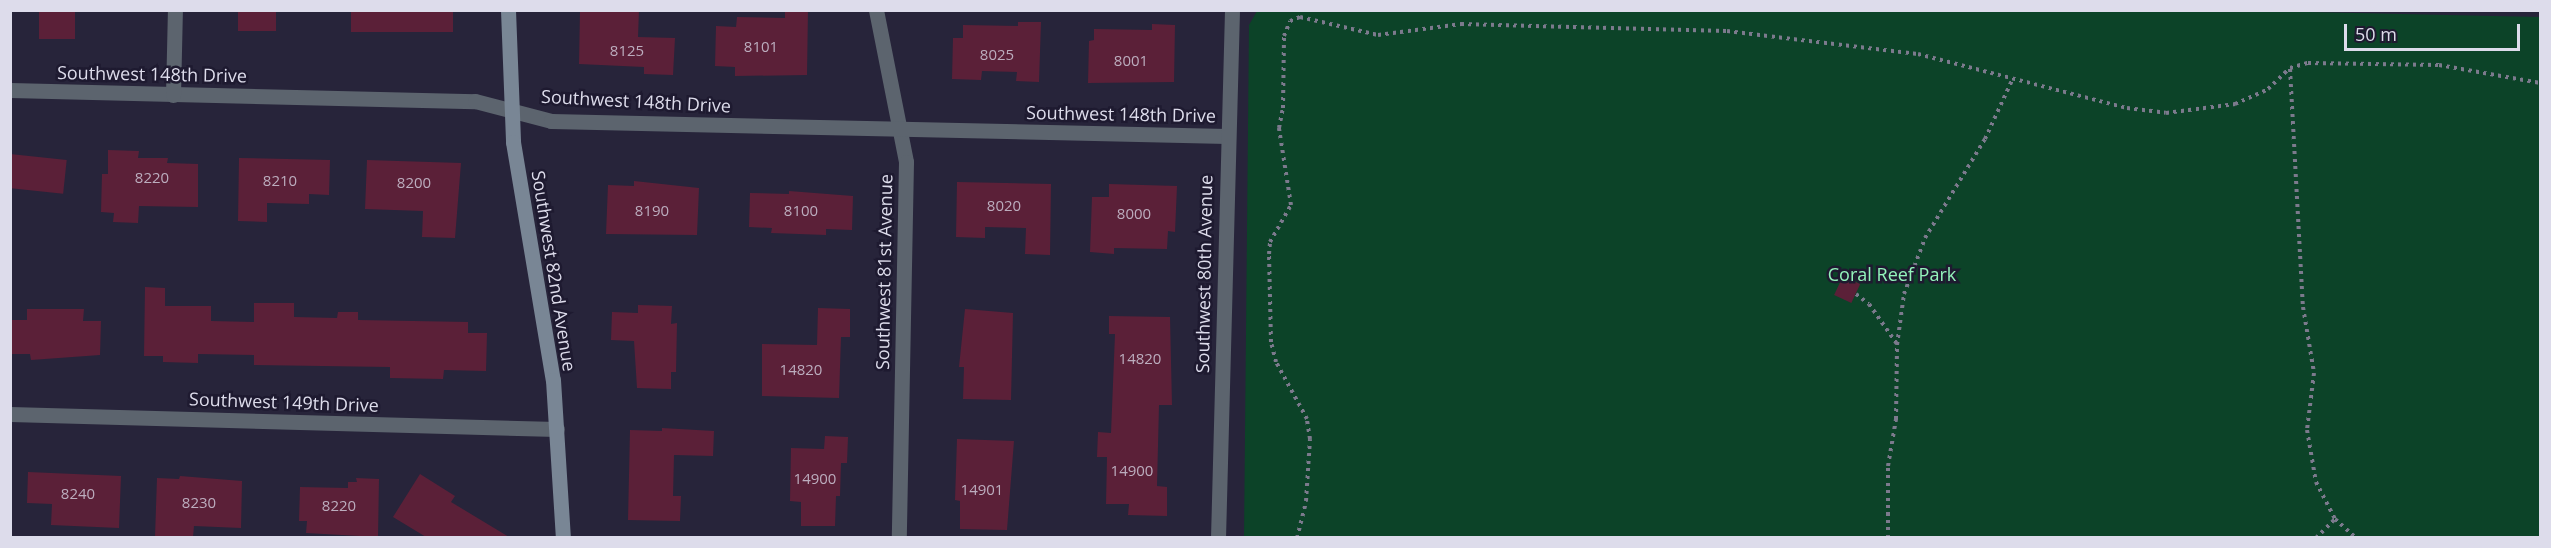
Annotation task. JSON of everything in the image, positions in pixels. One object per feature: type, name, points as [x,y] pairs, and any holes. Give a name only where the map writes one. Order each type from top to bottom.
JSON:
[{"type":"street","points":[[173,95],[175,10]]},
{"type":"street","name":"Southwest 82nd Avenue","points":[[508,10],[511,110],[557,429],[563,537]]},
{"type":"street","name":"Southwest 81st Avenue","points":[[876,10],[906,162],[899,537]]},
{"type":"street","name":"Southwest 80th Avenue","points":[[1218,537],[1232,10]]},
{"type":"street","name":"Southwest 148th Drive","points":[[10,90],[475,101],[550,121],[1227,136]]},
{"type":"street","name":"Southwest 149th Drive","points":[[10,414],[557,429]]},
{"type":"path","points":[[1297,537],[1306,501],[1310,439],[1307,419],[1276,362],[1271,342],[1269,254],[1270,242],[1291,205],[1279,128],[1284,89],[1284,36],[1290,21],[1310,18],[1378,35],[1461,24],[1727,31],[1918,54],[2127,108],[2181,113],[2216,108],[2254,96],[2290,68],[2308,63],[2439,65],[2541,83]]},
{"type":"path","points":[[2290,68],[2303,307],[2314,373],[2307,430],[2316,482],[2336,519],[2356,537]]},
{"type":"path","points":[[1888,537],[1888,466],[1899,386],[1897,345],[1904,294],[1925,238],[1985,139],[2013,78]]},
{"type":"path","points":[[1856,294],[1869,304],[1897,345]]},
{"type":"path","points":[[2316,537],[2336,519]]},
{"type":"green space","name":"Coral Reef Park","points":[[2213,10],[2540,17],[2540,537],[1244,538],[1249,25],[1257,11]]},
{"type":"building","points":[[39,10],[75,10],[75,39],[39,39]]},
{"type":"building","points":[[238,10],[276,10],[276,31],[238,31]]},
{"type":"building","points":[[351,10],[453,10],[453,32],[351,32]]},
{"type":"building","points":[[580,10],[639,10],[638,37],[675,38],[673,75],[644,74],[644,67],[579,64]]},
{"type":"building","points":[[785,10],[808,10],[807,75],[735,76],[735,67],[715,66],[716,26],[736,27],[737,17],[785,18]]},
{"type":"building","points":[[1018,22],[1041,22],[1039,82],[1016,81],[1017,72],[982,71],[981,80],[952,79],[953,38],[963,38],[963,25],[1018,26]]},
{"type":"building","points":[[1152,24],[1175,25],[1174,82],[1088,83],[1089,41],[1094,40],[1094,29],[1152,30]]},
{"type":"building","points":[[108,150],[139,151],[138,158],[168,158],[167,163],[198,164],[198,207],[139,206],[138,223],[113,222],[114,213],[101,212],[102,174],[108,174]]},
{"type":"building","points":[[10,154],[67,160],[63,194],[10,188]]},
{"type":"building","points":[[239,158],[330,160],[329,195],[309,194],[309,204],[267,203],[267,222],[238,221]]},
{"type":"building","points":[[367,160],[461,163],[455,238],[422,237],[423,211],[365,209]]},
{"type":"building","points":[[634,181],[699,188],[697,235],[606,234],[608,185],[634,186]]},
{"type":"building","points":[[957,182],[1051,184],[1050,255],[1025,254],[1026,228],[985,227],[985,238],[956,237]]},
{"type":"building","points":[[1109,184],[1177,186],[1175,232],[1168,231],[1167,249],[1114,248],[1114,254],[1090,252],[1092,197],[1109,197]]},
{"type":"building","points":[[789,191],[853,196],[852,230],[826,229],[826,235],[771,233],[772,228],[749,227],[750,193],[789,194]]},
{"type":"building","points":[[1843,276],[1860,284],[1851,303],[1834,295]]},
{"type":"building","points":[[145,287],[165,288],[165,306],[211,306],[211,321],[254,322],[254,303],[294,303],[294,317],[337,318],[338,312],[358,312],[358,320],[468,322],[468,333],[487,333],[486,371],[444,370],[443,379],[390,378],[390,367],[254,365],[254,355],[198,354],[198,363],[163,362],[163,356],[144,356]]},
{"type":"building","points":[[638,305],[672,306],[671,324],[677,323],[676,372],[671,372],[671,389],[637,388],[634,341],[611,340],[612,312],[638,313]]},
{"type":"building","points":[[818,308],[850,309],[850,337],[841,337],[839,398],[762,396],[762,344],[817,345]]},
{"type":"building","points":[[27,309],[84,309],[83,321],[101,321],[100,355],[31,360],[30,354],[10,354],[10,320],[27,320]]},
{"type":"building","points":[[965,309],[1013,313],[1011,400],[963,399],[964,367],[959,367]]},
{"type":"building","points":[[1109,316],[1170,317],[1172,405],[1159,405],[1157,486],[1167,487],[1167,516],[1128,515],[1129,504],[1106,504],[1107,457],[1097,457],[1098,432],[1111,433],[1115,334],[1109,334]]},
{"type":"building","points":[[662,428],[714,431],[713,456],[674,455],[673,496],[681,496],[680,521],[628,520],[630,430],[662,431]]},
{"type":"building","points":[[825,436],[848,437],[847,463],[841,463],[840,496],[836,496],[835,526],[801,526],[801,502],[790,501],[791,448],[824,449]]},
{"type":"building","points":[[957,439],[1014,441],[1007,530],[960,529],[960,501],[955,500]]},
{"type":"building","points":[[28,472],[121,476],[119,528],[51,525],[52,504],[27,503]]},
{"type":"building","points":[[420,474],[455,496],[451,502],[509,537],[426,537],[393,517]]},
{"type":"building","points":[[180,476],[242,481],[241,528],[194,526],[193,537],[155,537],[157,478],[179,479]]},
{"type":"building","points":[[356,478],[379,479],[378,537],[306,533],[307,521],[299,521],[300,487],[348,488],[348,482],[357,482]]}]
